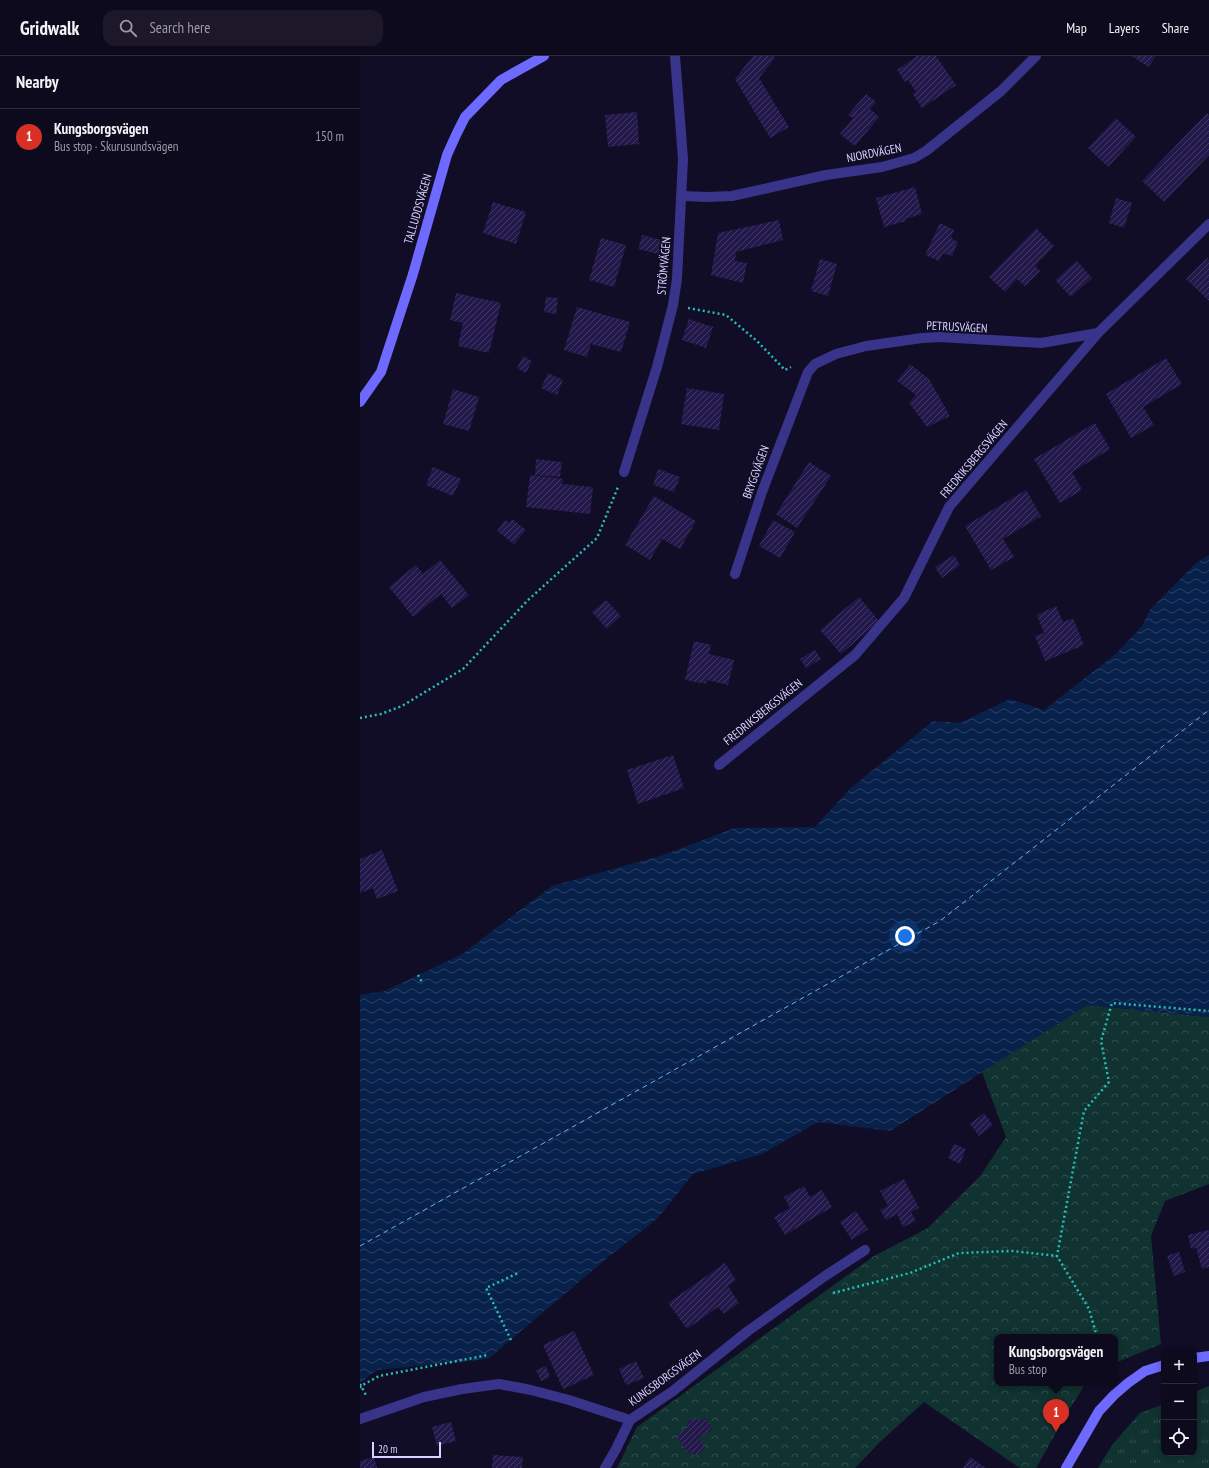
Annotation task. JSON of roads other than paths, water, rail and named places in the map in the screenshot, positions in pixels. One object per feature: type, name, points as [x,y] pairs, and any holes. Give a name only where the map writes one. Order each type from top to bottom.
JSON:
[{"type":"street","name":"TALLUDDSVÄGEN","points":[[360,402],[381,372],[413,274],[447,154],[465,117],[501,80],[544,56]]},
{"type":"street","name":"STRÖMVÄGEN","points":[[624,472],[657,367],[673,305],[677,279],[683,159],[675,56]]},
{"type":"street","name":"NJORDVÄGEN","points":[[682,196],[732,196],[826,175],[882,167],[914,158],[932,147],[1001,91],[1036,56]]},
{"type":"street","name":"FREDRIKSBERGSVÄGEN","points":[[719,765],[855,655],[904,598],[949,507],[1098,333],[1209,224]]},
{"type":"street","name":"PETRUSVÄGEN","points":[[806,376],[815,364],[836,354],[866,346],[940,337],[1041,343],[1098,333]]},
{"type":"street","name":"BRYGGVÄGEN","points":[[735,574],[762,492],[806,376]]},
{"type":"street","name":"KUNGSBORGSVÄGEN","points":[[360,1419],[424,1397],[499,1384],[531,1390],[569,1400],[630,1420],[673,1391],[748,1332],[825,1276],[865,1250]]},
{"type":"street","points":[[1197,1358],[1209,1356]]},
{"type":"street","points":[[1066,1468],[1099,1411],[1114,1395],[1145,1371],[1161,1366]]},
{"type":"street","points":[[605,1468],[630,1420]]},
{"type":"water","points":[[1209,555],[1209,1017],[1087,1005],[890,1131],[818,1122],[762,1154],[693,1174],[657,1219],[612,1254],[488,1359],[377,1370],[360,1383],[360,995],[385,991],[462,954],[552,886],[660,856],[735,828],[815,827],[851,788],[933,721],[960,723],[1010,699],[1044,710],[1117,653],[1142,626],[1150,610],[1196,563]]},
{"type":"place","name":"Kungsborgsvägen","points":[[1056,1432]]}]
